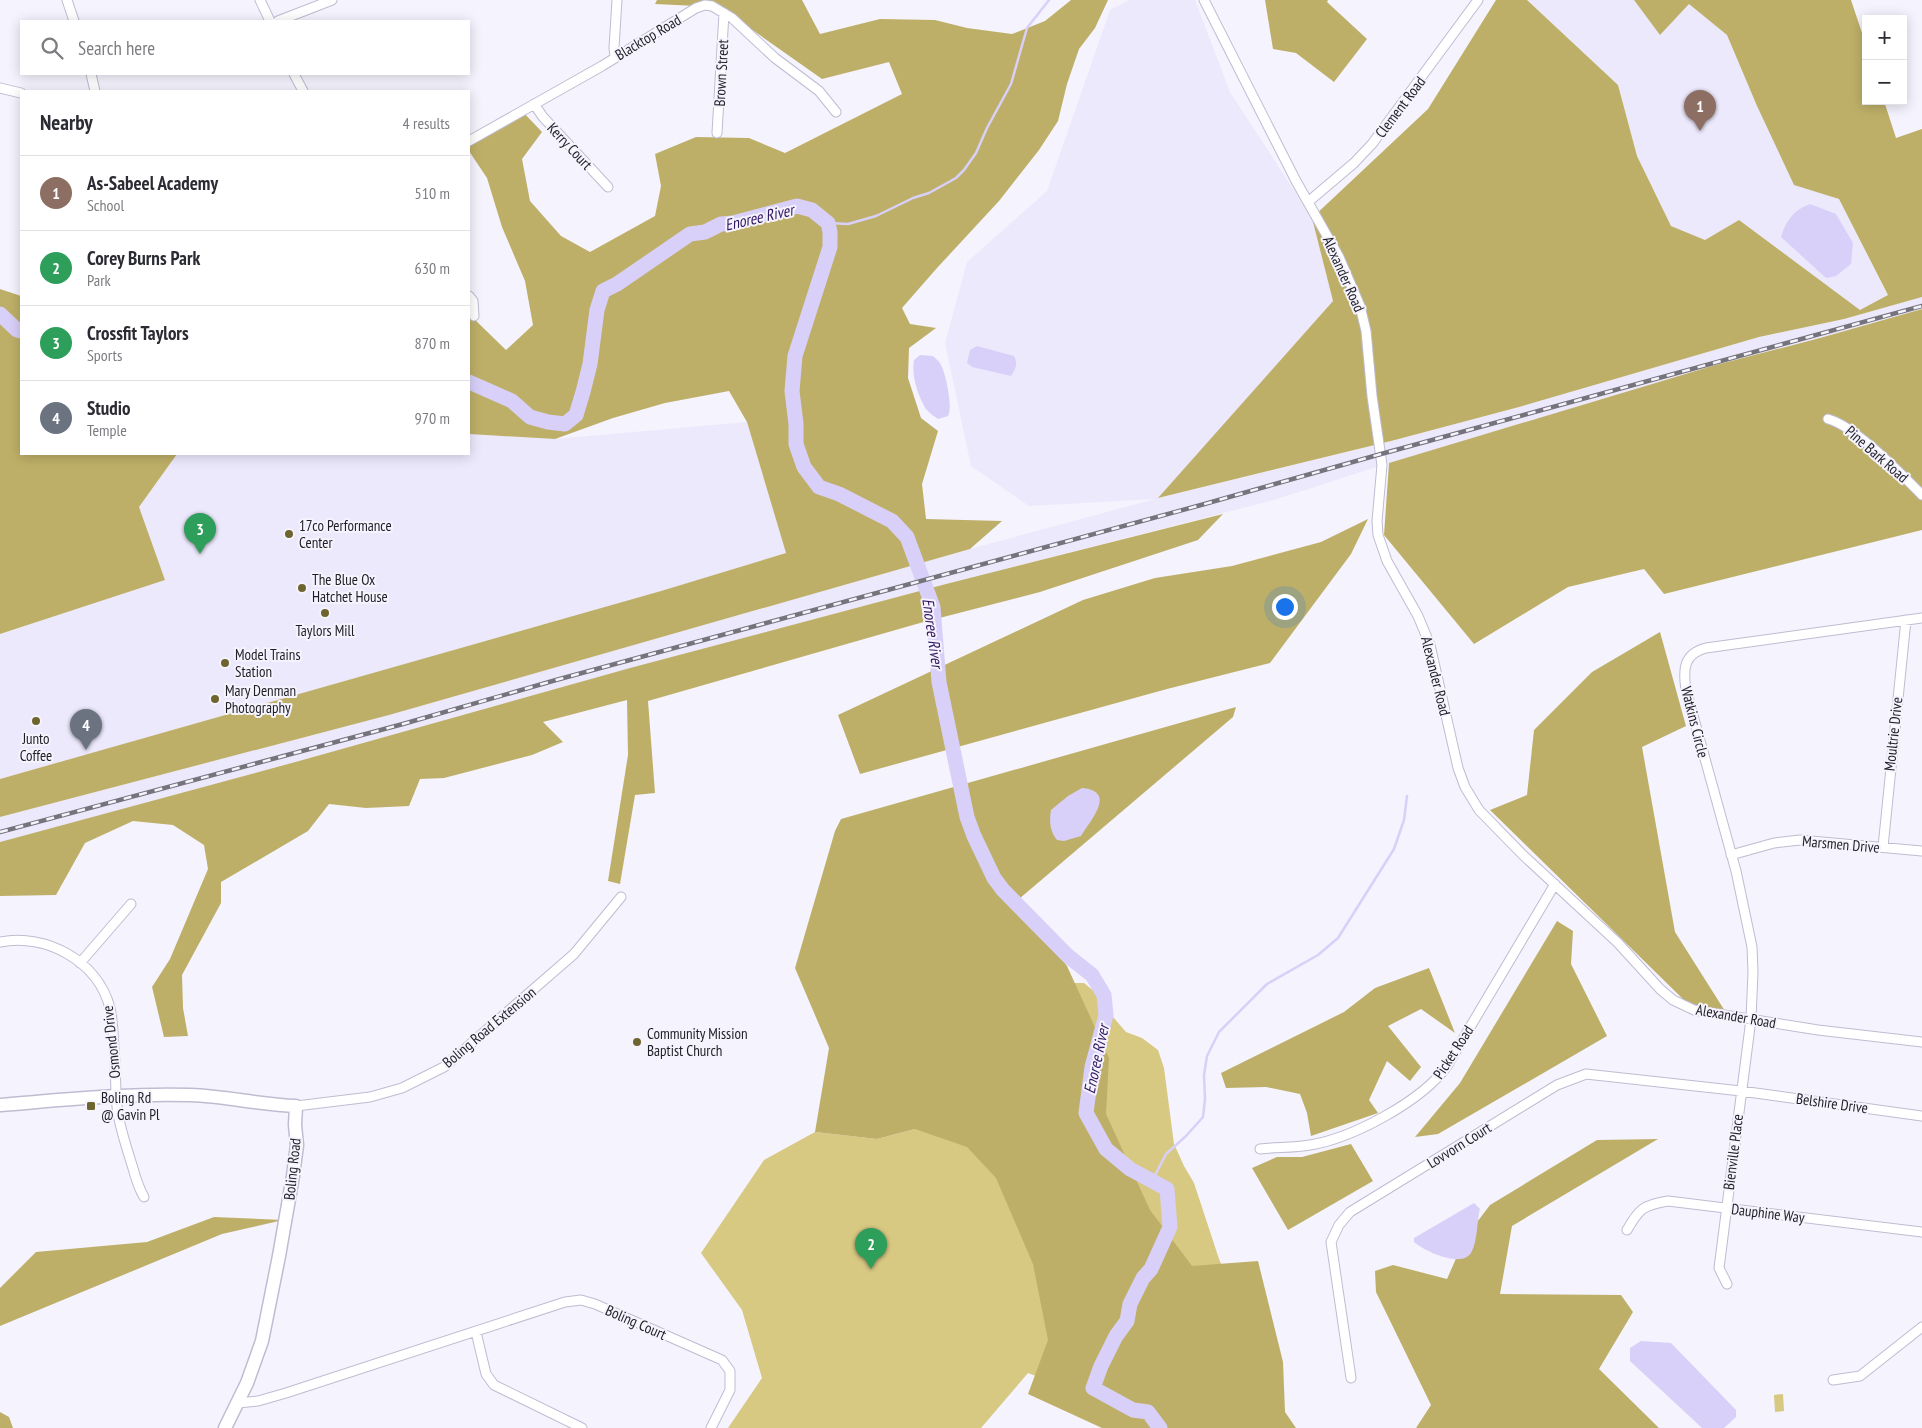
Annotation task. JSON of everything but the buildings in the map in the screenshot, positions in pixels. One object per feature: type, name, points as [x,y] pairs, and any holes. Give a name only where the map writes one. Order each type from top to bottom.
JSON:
[{"type":"street","points":[[67,0],[74,20]]},
{"type":"street","points":[[260,0],[270,20]]},
{"type":"street","points":[[281,20],[332,0]]},
{"type":"street","points":[[615,57],[617,0]]},
{"type":"street","name":"Alexander Road","points":[[1204,0],[1308,202],[1339,257],[1355,292],[1364,319],[1382,465],[1377,521],[1378,536],[1387,561],[1418,616],[1430,645],[1461,778],[1470,798],[1479,810],[1618,943],[1660,989],[1673,1000],[1694,1010],[1922,1042]]},
{"type":"street","name":"Clement Road","points":[[1308,202],[1354,163],[1372,144],[1478,0]]},
{"type":"street","name":"Blacktop Road","points":[[470,140],[701,6],[712,6],[732,18],[775,58],[819,91],[836,112]]},
{"type":"street","name":"Brown Street","points":[[717,133],[724,13]]},
{"type":"street","points":[[91,75],[96,90]]},
{"type":"street","points":[[295,75],[302,90]]},
{"type":"street","points":[[0,88],[20,93]]},
{"type":"street","name":"Kerry Court","points":[[534,104],[543,117],[608,187]]},
{"type":"street","points":[[470,297],[473,301],[474,316]]},
{"type":"street","name":"Pine Bark Road","points":[[1828,418],[1839,421],[1854,432],[1922,495]]},
{"type":"street","name":"Watkins Circle","points":[[1751,1019],[1752,947],[1744,905],[1686,690],[1684,674],[1688,660],[1695,653],[1706,648],[1922,618]]},
{"type":"street","name":"Moultrie Drive","points":[[1883,847],[1906,620]]},
{"type":"street","name":"Marsmen Drive","points":[[1731,855],[1774,843],[1800,840],[1818,840],[1922,851]]},
{"type":"street","name":"Picket Road","points":[[1260,1149],[1308,1145],[1338,1137],[1390,1112],[1431,1085],[1447,1066],[1555,884]]},
{"type":"street","name":"Boling Road Extension","points":[[296,1106],[370,1097],[402,1088],[444,1067],[574,954],[621,897]]},
{"type":"street","points":[[80,963],[131,904]]},
{"type":"street","name":"Osmond Drive","points":[[0,942],[37,941],[59,949],[80,963],[99,984],[110,1007],[118,1115],[127,1151],[140,1191],[144,1197]]},
{"type":"street","name":"Bienville Place","points":[[1727,1284],[1720,1268],[1751,1019]]},
{"type":"street","name":"Lovvorn Court","points":[[1351,1378],[1332,1242],[1339,1225],[1350,1212],[1557,1085],[1586,1074],[1741,1091]]},
{"type":"street","name":"Belshire Drive","points":[[1741,1091],[1922,1116]]},
{"type":"street","points":[[0,1105],[117,1096],[193,1095],[273,1106],[296,1106]]},
{"type":"street","name":"Boling Road","points":[[225,1428],[238,1404],[262,1341],[279,1256],[297,1145],[296,1106]]},
{"type":"street","name":"Dauphine Way","points":[[1627,1230],[1639,1210],[1651,1203],[1668,1201],[1922,1232]]},
{"type":"street","name":"Boling Court","points":[[238,1404],[258,1401],[286,1393],[564,1302],[581,1300],[595,1304],[714,1356],[726,1364],[731,1376],[730,1390],[711,1428]]},
{"type":"street","points":[[1833,1380],[1860,1376],[1922,1327]]},
{"type":"street","points":[[476,1332],[486,1374],[494,1385],[582,1428]]},
{"type":"shaded area","points":[[657,0],[802,0],[820,34],[880,19],[935,20],[967,28],[1012,34],[1045,21],[1071,0],[1108,0],[1095,28],[1079,49],[1067,84],[1058,121],[1039,150],[999,201],[902,308],[910,324],[936,328],[909,348],[908,378],[921,418],[938,431],[922,484],[926,519],[1002,521],[970,549],[389,715],[0,817],[0,779],[661,591],[786,553],[747,422],[729,391],[665,403],[613,418],[555,439],[470,434],[470,315],[506,350],[533,325],[525,281],[502,227],[487,178],[470,152],[470,145],[522,111],[542,132],[522,159],[530,201],[561,236],[590,252],[655,216],[661,186],[655,154],[696,137],[749,138],[785,153],[902,94],[889,62],[822,79],[717,5],[655,4]]},
{"type":"shaded area","points":[[1129,0],[1195,0],[1230,92],[1312,218],[1333,301],[1159,498],[1391,441],[1519,407],[1759,337],[1844,319],[1922,297],[1922,309],[1712,366],[1389,463],[1274,500],[946,584],[630,668],[299,761],[0,842],[0,817],[389,715],[970,549],[1155,499],[1029,506],[971,466],[945,343],[967,262],[1047,191],[1110,10]]},
{"type":"shaded area","points":[[1265,0],[1328,0],[1327,2],[1367,39],[1334,82],[1296,53],[1273,49]]},
{"type":"shaded area","points":[[1496,0],[1527,0],[1618,85],[1637,156],[1671,226],[1705,240],[1739,220],[1860,310],[1888,295],[1839,199],[1794,185],[1757,106],[1727,35],[1689,4],[1660,35],[1634,0],[1851,0],[1862,33],[1862,105],[1885,105],[1896,138],[1922,129],[1922,297],[1844,319],[1759,337],[1519,407],[1391,441],[1158,498],[1333,301],[1312,218],[1428,109]]},
{"type":"shaded area","points":[[1527,0],[1634,0],[1660,34],[1689,4],[1727,35],[1757,106],[1794,184],[1839,199],[1888,296],[1860,310],[1739,220],[1705,240],[1671,226],[1637,156],[1618,85]]},
{"type":"shaded area","points":[[1810,204],[1836,214],[1853,243],[1851,264],[1836,276],[1826,278],[1781,237],[1791,216],[1799,209]]},
{"type":"shaded area","points":[[0,289],[20,296],[20,455],[176,455],[139,507],[165,580],[0,634]]},
{"type":"shaded area","points":[[1922,309],[1922,530],[1664,594],[1644,569],[1568,587],[1474,644],[1384,535],[1389,463],[1712,366]]},
{"type":"shaded area","points":[[977,346],[1014,356],[1016,366],[1011,376],[972,367],[967,363],[970,350]]},
{"type":"shaded area","points":[[920,355],[933,356],[940,364],[948,391],[950,406],[948,416],[938,419],[927,410],[920,398],[914,379],[913,366],[914,360]]},
{"type":"shaded area","name":"Taylors Mill","points":[[747,422],[786,553],[661,591],[0,779],[0,634],[165,580],[139,507],[176,455],[470,455],[470,434],[555,439]]},
{"type":"shaded area","points":[[1223,514],[1198,540],[1040,592],[920,623],[648,701],[655,793],[635,795],[620,884],[608,881],[628,755],[627,700],[543,722],[563,742],[532,755],[444,778],[420,779],[409,806],[366,808],[329,804],[308,831],[221,882],[221,903],[182,975],[183,1008],[188,1036],[164,1037],[152,987],[170,959],[208,869],[204,845],[173,825],[133,821],[85,843],[56,895],[0,896],[0,842],[299,761],[630,668],[946,584]]},
{"type":"shaded area","points":[[1368,519],[1351,554],[1270,663],[1167,689],[860,774],[838,715],[1083,600],[1155,578],[1232,566],[1321,542]]},
{"type":"shaded area","points":[[1660,632],[1686,726],[1642,747],[1675,932],[1730,1019],[1684,1000],[1490,810],[1527,795],[1534,730],[1592,672]]},
{"type":"shaded area","points":[[1236,707],[1233,717],[1019,899],[1067,966],[1109,1058],[1106,1114],[1150,1210],[1192,1266],[1258,1261],[1283,1362],[1285,1412],[1296,1428],[1102,1428],[1028,1394],[1048,1340],[1033,1264],[996,1178],[967,1147],[915,1129],[877,1139],[815,1132],[829,1048],[795,968],[835,831],[841,819]]},
{"type":"shaded area","points":[[1082,788],[1092,790],[1098,795],[1100,800],[1095,815],[1081,836],[1064,841],[1057,840],[1051,826],[1051,810],[1068,796]]},
{"type":"shaded area","points":[[1032,918],[1042,929],[1054,965],[1065,983],[1084,983],[1101,997],[1113,1017],[1126,1032],[1142,1038],[1158,1050],[1164,1068],[1174,1144],[1194,1183],[1219,1259],[1249,1326],[1096,1400],[1028,1373],[981,1428],[728,1428],[762,1378],[742,1310],[701,1253],[764,1160],[815,1132],[877,1139],[915,1129]]},
{"type":"shaded area","points":[[1557,921],[1573,931],[1571,964],[1607,1036],[1438,1134],[1415,1137],[1460,1083]]},
{"type":"shaded area","points":[[1429,968],[1455,1033],[1421,1009],[1388,1026],[1421,1067],[1410,1081],[1387,1061],[1369,1100],[1378,1113],[1311,1136],[1307,1113],[1300,1094],[1266,1087],[1226,1088],[1221,1073],[1344,1012],[1375,988]]},
{"type":"shaded area","points":[[1658,1139],[1512,1226],[1500,1294],[1621,1295],[1633,1312],[1599,1369],[1659,1428],[1416,1428],[1431,1405],[1376,1292],[1375,1271],[1393,1265],[1447,1279],[1465,1238],[1490,1205],[1597,1140]]},
{"type":"shaded area","points":[[1351,1144],[1373,1181],[1288,1230],[1252,1168],[1277,1157],[1302,1157]]},
{"type":"shaded area","points":[[1474,1203],[1480,1209],[1475,1243],[1468,1256],[1461,1259],[1444,1257],[1426,1250],[1414,1242],[1414,1238]]},
{"type":"shaded area","points":[[214,1217],[283,1220],[222,1234],[0,1326],[0,1288],[36,1252],[147,1242]]},
{"type":"shaded area","points":[[1641,1341],[1671,1343],[1736,1410],[1736,1417],[1724,1428],[1702,1428],[1630,1361],[1630,1348]]},
{"type":"shaded area","points":[[1783,1394],[1784,1411],[1775,1412],[1774,1395]]},
{"type":"shaded area","points":[[0,1412],[9,1417],[13,1428],[0,1428]]},
{"type":"waterway","points":[[828,223],[848,224],[876,216],[913,198],[929,193],[956,178],[964,170],[976,153],[1011,84],[1027,28],[1049,0]]},
{"type":"waterway","name":"Enoree River","points":[[470,382],[512,401],[530,417],[565,424],[576,415],[583,392],[590,364],[597,310],[603,291],[617,284],[690,234],[705,232],[721,224],[733,223],[797,206],[812,210],[828,223],[830,247],[795,356],[792,391],[796,424],[796,444],[804,467],[819,487],[839,494],[892,521],[907,537],[933,607],[939,682],[967,817],[974,836],[994,878],[1003,890],[1068,956],[1092,975],[1104,995],[1106,1015],[1092,1067],[1086,1113],[1106,1149],[1130,1169],[1167,1189],[1170,1227],[1151,1269],[1143,1278],[1130,1304],[1127,1321],[1116,1336],[1101,1366],[1093,1388],[1133,1410],[1148,1412],[1160,1428]]},
{"type":"waterway","name":"Enoree River","points":[[0,314],[20,331]]},
{"type":"waterway","points":[[1152,1181],[1166,1154],[1203,1117],[1205,1099],[1204,1075],[1207,1056],[1219,1032],[1267,984],[1318,955],[1338,938],[1394,849],[1404,820],[1407,796]]},
{"type":"railway","points":[[0,832],[403,724],[556,680],[1201,505],[1922,306]]},
{"type":"place","name":"As-Sabeel Academy","points":[[1700,131]]},
{"type":"place","name":"17co Performance Center","points":[[289,534]]},
{"type":"place","name":"Crossfit Taylors","points":[[200,554]]},
{"type":"place","name":"The Blue Ox Hatchet House","points":[[302,588]]},
{"type":"place","name":"Taylors Mill","points":[[325,613]]},
{"type":"place","name":"Model Trains Station","points":[[225,663]]},
{"type":"place","name":"Mary Denman Photography","points":[[215,699]]},
{"type":"place","name":"Junto Coffee","points":[[36,721]]},
{"type":"place","name":"Studio","points":[[86,750]]},
{"type":"place","name":"Community Mission Baptist Church","points":[[637,1042]]},
{"type":"place","name":"Boling Rd @ Gavin Pl","points":[[91,1106]]},
{"type":"place","name":"Corey Burns Park","points":[[871,1269]]}]
